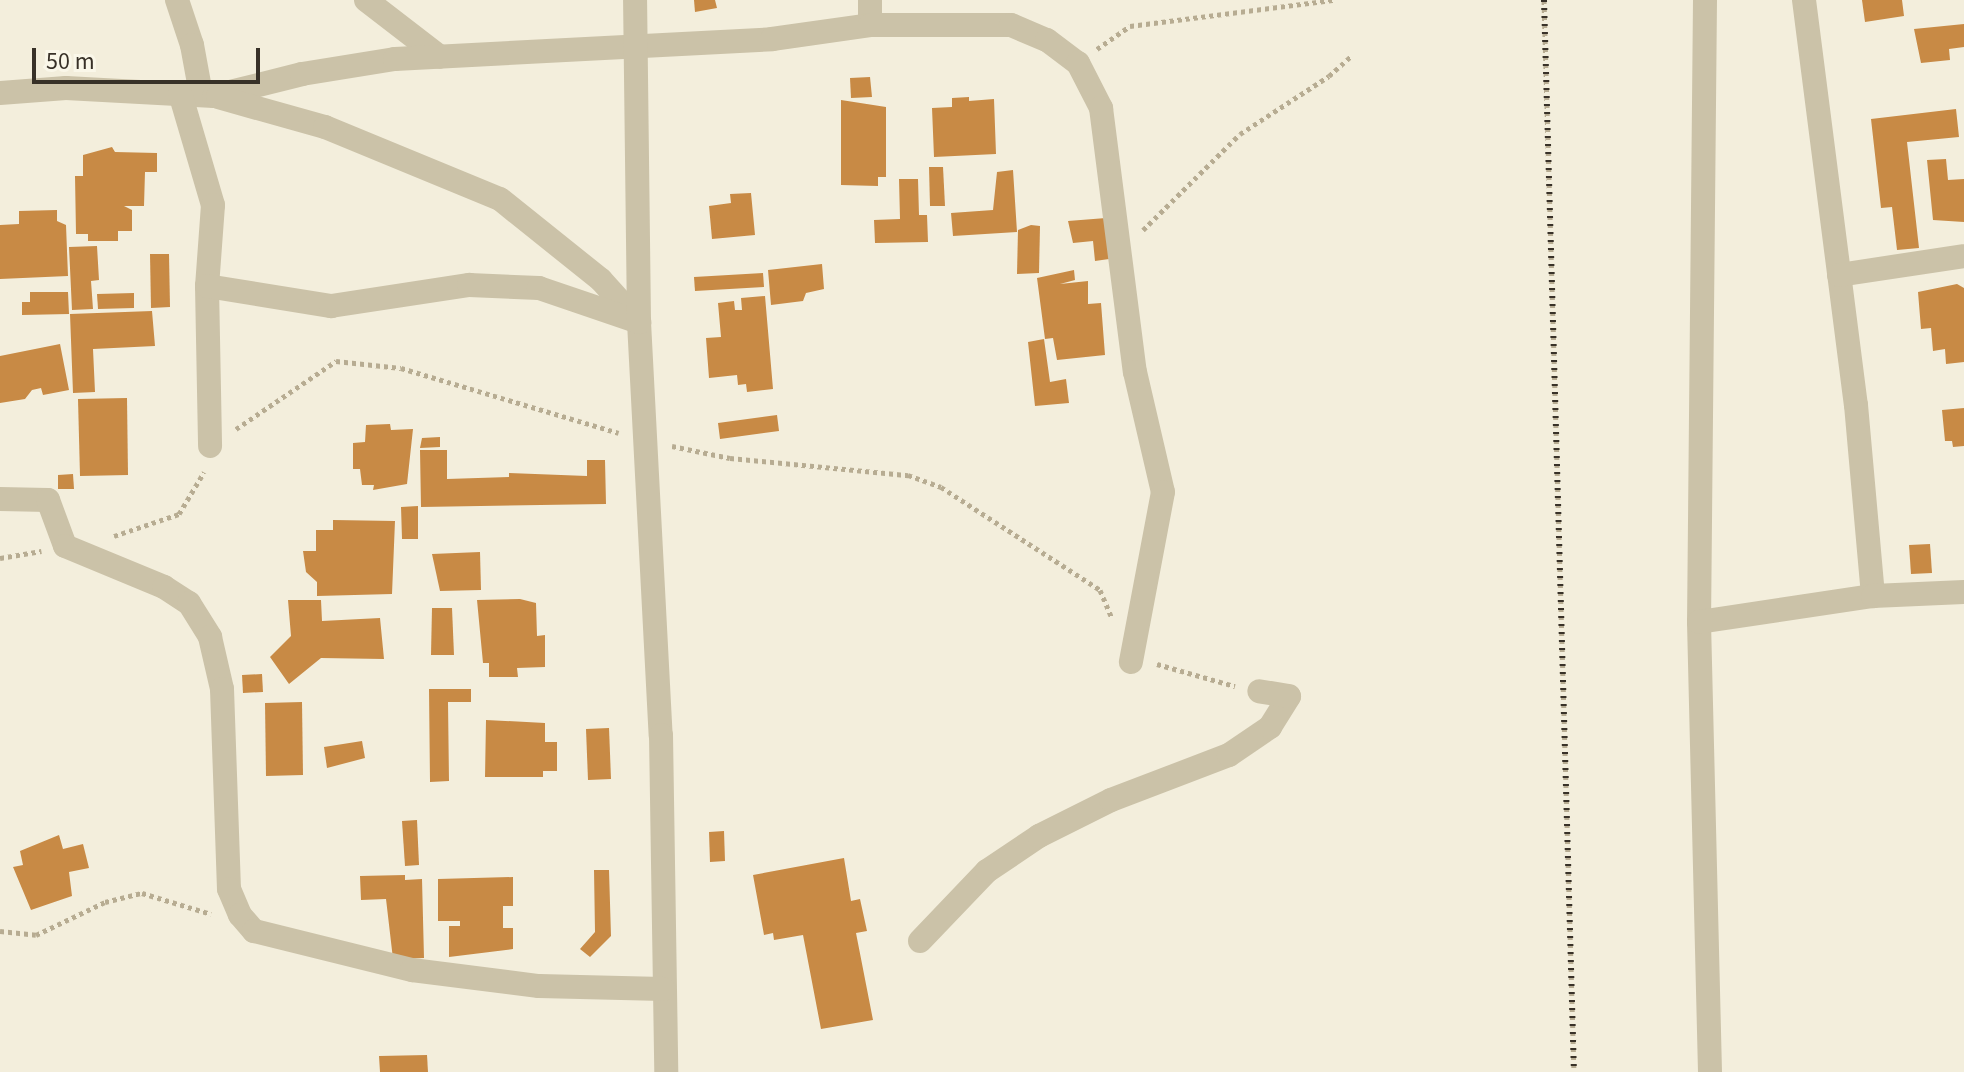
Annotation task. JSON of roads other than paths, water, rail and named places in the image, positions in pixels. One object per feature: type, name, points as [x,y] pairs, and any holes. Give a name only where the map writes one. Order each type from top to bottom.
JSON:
[{"type":"street","points":[[177,0],[198,94],[213,205],[207,286],[210,446]]},
{"type":"street","points":[[366,0],[440,57]]},
{"type":"street","points":[[635,0],[639,322],[661,735],[666,1072]]},
{"type":"street","points":[[870,0],[870,25]]},
{"type":"street","points":[[1705,0],[1699,622],[1710,1072]]},
{"type":"street","points":[[1804,0],[1839,275],[1873,596]]},
{"type":"street","points":[[198,94],[302,74],[440,57],[636,43],[772,39],[870,25],[1011,25],[1047,40],[1078,63],[1101,108],[1135,372],[1163,492],[1131,662]]},
{"type":"street","points":[[0,93],[66,88],[198,94],[325,127],[500,199],[601,280],[639,322]]},
{"type":"street","points":[[1839,275],[1964,256]]},
{"type":"street","points":[[207,286],[331,306],[469,285],[539,288],[639,322]]},
{"type":"street","points":[[0,499],[48,500],[65,546],[164,587],[189,603],[210,637],[222,689],[229,889],[245,921],[254,931],[412,970],[539,986],[663,989]]},
{"type":"street","points":[[1699,622],[1873,596],[1964,592]]},
{"type":"street","points":[[920,941],[987,871],[1039,836],[1111,800],[1229,755],[1270,727],[1289,696],[1259,691]]},
{"type":"railway","points":[[1544,0],[1574,1072]]}]
